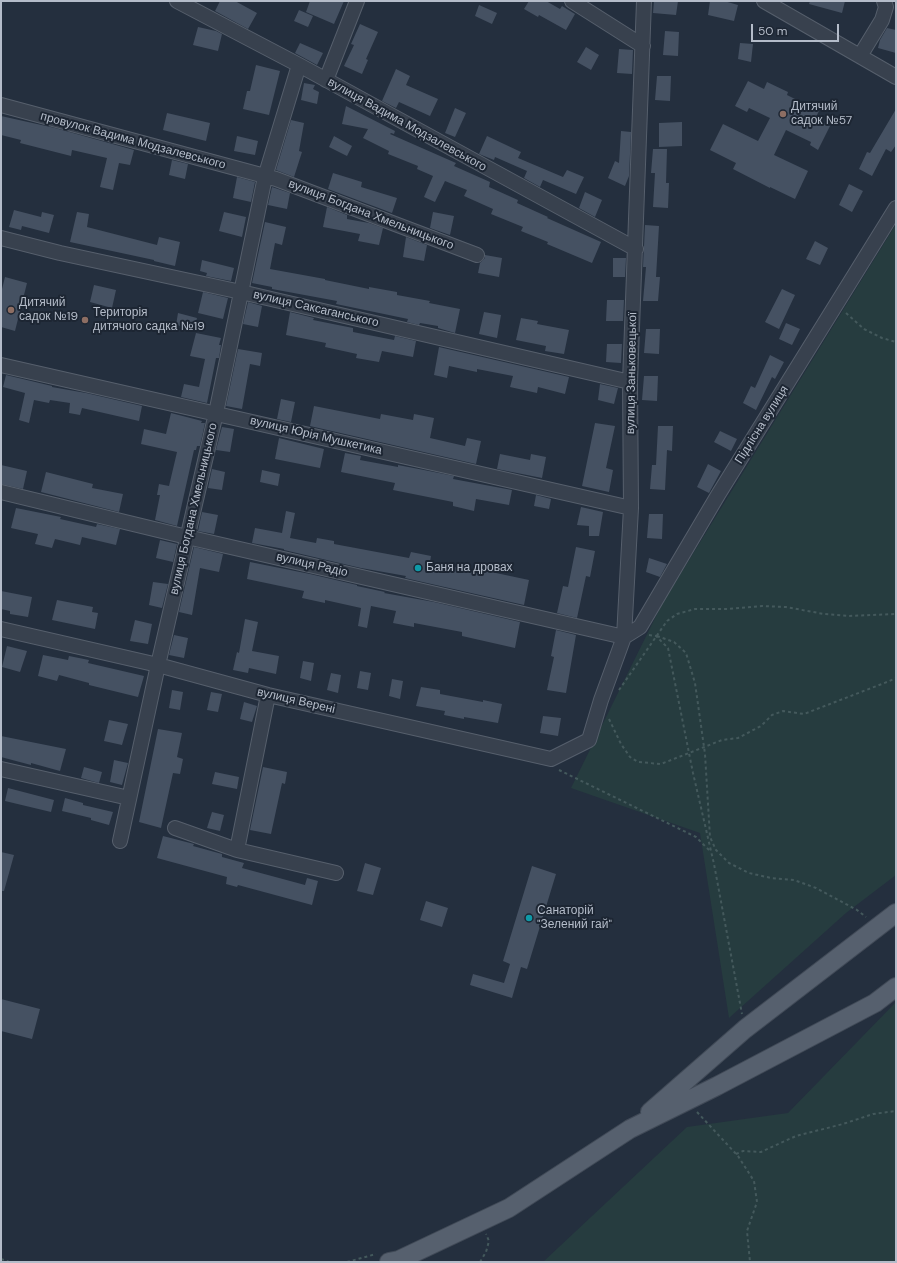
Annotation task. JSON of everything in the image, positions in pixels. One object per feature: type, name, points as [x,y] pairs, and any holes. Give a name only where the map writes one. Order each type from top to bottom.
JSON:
[{"type":"main road","points":[[630,1129],[745,1029],[896,913]]},
{"type":"main road","points":[[385,1258],[400,1260],[509,1208],[630,1129],[875,1003],[896,987]]},
{"type":"street","name":"вулиця Вадима Модзалевського","points":[[177,1],[299,65],[636,249]]},
{"type":"street","points":[[326,80],[356,1]]},
{"type":"street","points":[[572,1],[643,46]]},
{"type":"street","name":"вулиця Заньковецької","points":[[551,759],[589,740],[601,700],[624,637],[631,508],[630,382],[644,1]]},
{"type":"street","points":[[764,1],[896,77]]},
{"type":"street","points":[[860,56],[882,20],[886,7],[884,1]]},
{"type":"street","points":[[884,1],[896,12]]},
{"type":"street","name":"вулиця Богдана Хмельницького","points":[[120,841],[158,665],[216,413],[265,176],[299,65]]},
{"type":"street","name":"провулок Вадима Модзалевського","points":[[1,105],[265,176]]},
{"type":"street","name":"вулиця Богдана Хмельницького","points":[[265,176],[477,255]]},
{"type":"street","name":"Підлісна вулиця","points":[[624,637],[640,627],[718,495],[896,208]]},
{"type":"street","name":"вулиця Саксаганського","points":[[1,238],[60,253],[241,292],[630,382]]},
{"type":"street","name":"вулиця Юрія Мушкетика","points":[[1,365],[631,508]]},
{"type":"street","name":"вулиця Радіо","points":[[1,492],[187,537],[624,637]]},
{"type":"street","name":"вулиця Верені","points":[[1,629],[158,665],[268,695],[551,759]]},
{"type":"street","points":[[237,850],[268,695]]},
{"type":"street","points":[[1,769],[129,798]]},
{"type":"street","points":[[175,828],[237,850],[336,873]]},
{"type":"path","points":[[837,303],[864,329],[882,338],[896,342]]},
{"type":"path","points":[[616,694],[667,621],[676,614],[695,608],[728,610],[762,606],[786,607],[824,614],[848,616],[896,614]]},
{"type":"path","points":[[656,636],[668,648],[689,752],[712,852],[745,1029]]},
{"type":"path","points":[[624,637],[656,636],[674,642],[686,653],[695,683],[704,746],[710,837],[716,850],[729,863],[749,873],[771,878],[794,880],[816,888],[857,910],[879,926]]},
{"type":"path","points":[[601,700],[621,744],[630,757],[638,762],[661,764],[704,746],[722,740],[738,738],[761,726],[772,715],[783,711],[804,714],[896,678]]},
{"type":"path","points":[[610,716],[610,721]]},
{"type":"path","points":[[551,759],[560,772],[696,837],[712,852]]},
{"type":"path","points":[[686,1101],[736,1154],[754,1181],[757,1202],[747,1231],[750,1262]]},
{"type":"path","points":[[736,1154],[743,1151],[761,1152],[796,1136],[843,1124],[873,1114],[896,1111]]},
{"type":"path","points":[[480,1262],[486,1252],[489,1241],[482,1221]]},
{"type":"path","points":[[347,1262],[385,1258]]},
{"type":"path","points":[[1,1259],[10,1262]]},
{"type":"green space","points":[[896,224],[896,875],[846,913],[729,1018],[700,833],[571,788],[662,604]]},
{"type":"green space","points":[[896,1002],[896,1262],[543,1262],[687,1127],[788,1113]]},
{"type":"building","points":[[220,1],[235,1],[257,13],[248,29],[215,11]]},
{"type":"building","points":[[310,1],[344,1],[334,24],[306,12]]},
{"type":"building","points":[[529,1],[546,1],[560,9],[562,6],[575,14],[566,30],[539,15],[538,17],[524,9]]},
{"type":"building","points":[[654,1],[678,1],[676,15],[653,13]]},
{"type":"building","points":[[710,1],[724,1],[738,5],[734,21],[708,15]]},
{"type":"building","points":[[810,1],[845,1],[842,13],[809,4]]},
{"type":"building","points":[[479,5],[497,13],[492,24],[475,16]]},
{"type":"building","points":[[299,10],[313,16],[308,27],[294,21]]},
{"type":"building","points":[[360,24],[378,32],[366,59],[368,60],[362,74],[344,66],[354,45],[351,44]]},
{"type":"building","points":[[198,27],[222,34],[218,51],[193,45]]},
{"type":"building","points":[[887,28],[896,30],[896,53],[878,48],[880,40]]},
{"type":"building","points":[[665,31],[679,32],[678,56],[663,55]]},
{"type":"building","points":[[300,43],[323,53],[317,65],[295,53]]},
{"type":"building","points":[[740,43],[753,44],[751,62],[738,59]]},
{"type":"building","points":[[586,47],[599,55],[591,70],[577,62]]},
{"type":"building","points":[[619,49],[633,50],[632,74],[617,73]]},
{"type":"building","points":[[256,65],[280,71],[269,115],[243,109],[247,91],[250,91]]},
{"type":"building","points":[[396,69],[410,76],[406,85],[438,99],[430,116],[399,102],[396,108],[382,101]]},
{"type":"building","points":[[657,76],[671,76],[670,101],[655,100]]},
{"type":"building","points":[[748,81],[764,89],[767,82],[788,92],[787,95],[819,111],[815,119],[830,126],[818,150],[810,145],[811,142],[786,130],[774,155],[808,171],[795,199],[733,169],[736,163],[710,150],[723,124],[758,141],[770,118],[749,108],[747,112],[735,106]]},
{"type":"building","points":[[304,83],[315,85],[313,89],[319,92],[317,104],[301,100]]},
{"type":"building","points":[[346,106],[395,131],[394,134],[390,134],[456,163],[454,166],[490,182],[489,187],[518,200],[517,203],[601,242],[592,263],[521,231],[523,227],[491,214],[493,209],[464,196],[467,190],[445,181],[435,202],[424,197],[433,176],[417,169],[418,166],[388,154],[389,151],[363,138],[368,129],[342,124]]},
{"type":"building","points":[[455,108],[466,113],[455,137],[445,133]]},
{"type":"building","points":[[896,109],[896,145],[891,152],[886,149],[872,176],[859,169],[867,152],[870,153]]},
{"type":"building","points":[[167,113],[210,123],[206,141],[163,130]]},
{"type":"building","points":[[1,116],[55,128],[134,150],[130,165],[119,163],[113,190],[100,187],[107,158],[72,150],[71,156],[20,143],[21,140],[1,135]]},
{"type":"building","points":[[291,120],[304,123],[299,151],[302,152],[294,177],[276,170]]},
{"type":"building","points":[[682,122],[682,146],[659,147],[659,123]]},
{"type":"building","points":[[621,131],[631,132],[629,176],[625,186],[608,178],[615,161],[619,163]]},
{"type":"building","points":[[237,136],[258,141],[255,155],[234,151]]},
{"type":"building","points":[[334,136],[352,146],[347,156],[329,147]]},
{"type":"building","points":[[487,136],[521,152],[518,158],[563,177],[567,170],[584,177],[576,194],[543,180],[540,187],[524,178],[527,171],[495,157],[494,160],[479,154]]},
{"type":"building","points":[[653,149],[667,149],[666,183],[669,183],[668,208],[653,207],[655,173],[651,173]]},
{"type":"building","points":[[172,160],[188,164],[185,179],[169,175]]},
{"type":"building","points":[[333,173],[362,182],[361,187],[397,198],[392,213],[328,189]]},
{"type":"building","points":[[237,177],[255,182],[251,202],[233,198]]},
{"type":"building","points":[[849,184],[863,191],[852,212],[839,205]]},
{"type":"building","points":[[272,187],[290,193],[287,209],[268,205]]},
{"type":"building","points":[[585,192],[602,200],[595,217],[579,208]]},
{"type":"building","points":[[327,207],[347,215],[347,219],[369,223],[383,228],[379,245],[358,241],[360,234],[323,227]]},
{"type":"building","points":[[14,210],[41,217],[42,212],[54,215],[49,233],[22,226],[21,230],[9,227]]},
{"type":"building","points":[[77,212],[89,214],[87,227],[157,245],[159,237],[180,242],[175,266],[70,242]]},
{"type":"building","points":[[224,212],[246,217],[242,237],[219,231]]},
{"type":"building","points":[[433,212],[454,216],[450,235],[430,228]]},
{"type":"building","points":[[265,222],[286,227],[282,245],[275,243],[270,269],[369,289],[369,287],[397,292],[397,295],[430,301],[429,303],[460,309],[455,333],[438,328],[438,326],[420,323],[419,325],[407,322],[408,319],[336,304],[337,301],[272,289],[272,287],[252,283]]},
{"type":"building","points":[[645,225],[659,226],[656,277],[660,277],[658,301],[643,301],[646,267],[643,267]]},
{"type":"building","points":[[406,237],[427,245],[424,261],[403,257]]},
{"type":"building","points":[[815,241],[828,248],[820,265],[806,259]]},
{"type":"building","points":[[485,255],[502,258],[499,277],[478,273],[480,263],[485,258]]},
{"type":"building","points":[[613,258],[626,258],[625,277],[613,277]]},
{"type":"building","points":[[202,260],[234,268],[231,281],[206,276],[207,273],[200,271]]},
{"type":"building","name":"Дитячий садок №19","points":[[5,277],[27,283],[15,331],[1,327],[1,293]]},
{"type":"building","points":[[94,285],[116,290],[112,308],[90,302]]},
{"type":"building","points":[[782,289],[795,295],[779,329],[765,322]]},
{"type":"building","points":[[203,292],[228,298],[223,319],[198,313]]},
{"type":"building","points":[[607,300],[624,300],[623,321],[606,321]]},
{"type":"building","points":[[248,302],[262,306],[258,327],[243,324]]},
{"type":"building","points":[[290,312],[314,318],[313,320],[353,328],[353,332],[394,340],[395,336],[416,341],[413,357],[382,351],[379,362],[356,358],[357,354],[325,347],[326,343],[286,335]]},
{"type":"building","points":[[484,312],[501,315],[497,338],[479,334]]},
{"type":"building","points":[[178,313],[197,318],[194,329],[176,325]]},
{"type":"building","points":[[521,318],[538,321],[537,324],[569,330],[564,354],[545,351],[546,346],[516,340]]},
{"type":"building","points":[[786,323],[800,329],[792,345],[779,339]]},
{"type":"building","points":[[646,329],[660,329],[659,354],[644,353]]},
{"type":"building","points":[[196,333],[221,338],[219,345],[221,345],[219,358],[216,358],[207,403],[181,397],[184,384],[199,387],[205,359],[190,356]]},
{"type":"building","points":[[607,344],[622,344],[621,363],[606,362]]},
{"type":"building","points":[[439,347],[569,377],[565,394],[538,387],[537,393],[510,387],[513,376],[477,369],[477,372],[449,366],[447,378],[434,375]]},
{"type":"building","points":[[238,349],[262,353],[260,366],[250,364],[242,409],[226,406]]},
{"type":"building","points":[[770,355],[784,362],[775,379],[772,377],[756,410],[743,403],[751,386],[755,388]]},
{"type":"building","points":[[6,375],[52,387],[142,406],[139,421],[82,408],[80,415],[69,413],[70,403],[50,400],[49,403],[34,400],[29,423],[19,420],[25,393],[3,387]]},
{"type":"building","points":[[644,376],[658,376],[657,401],[642,400]]},
{"type":"building","points":[[600,384],[618,388],[614,404],[598,400]]},
{"type":"building","points":[[281,399],[295,402],[291,422],[277,419]]},
{"type":"building","points":[[314,406],[380,419],[381,414],[413,420],[414,414],[434,418],[430,438],[465,446],[467,438],[481,441],[476,464],[310,426]]},
{"type":"building","points":[[171,413],[205,423],[200,446],[197,446],[196,450],[194,450],[177,526],[155,520],[160,495],[157,495],[159,484],[169,486],[177,452],[141,444],[144,429],[166,434]]},
{"type":"building","points":[[595,423],[615,426],[606,468],[613,470],[609,492],[582,486]]},
{"type":"building","points":[[658,426],[673,426],[672,451],[667,450],[665,490],[650,489],[652,465],[656,465]]},
{"type":"building","points":[[222,427],[234,429],[230,452],[216,450]]},
{"type":"building","points":[[720,431],[737,439],[731,451],[714,442]]},
{"type":"building","points":[[279,438],[324,449],[320,468],[275,459]]},
{"type":"building","points":[[345,453],[361,456],[360,460],[424,470],[454,476],[453,479],[512,490],[509,505],[476,499],[474,511],[453,506],[453,502],[393,490],[395,483],[341,472]]},
{"type":"building","points":[[500,454],[530,460],[531,454],[546,457],[542,478],[497,469]]},
{"type":"building","points":[[708,464],[721,471],[709,493],[697,487]]},
{"type":"building","points":[[1,465],[27,471],[23,489],[1,484]]},
{"type":"building","points":[[212,469],[225,472],[222,490],[208,488]]},
{"type":"building","points":[[262,470],[280,474],[278,486],[260,482]]},
{"type":"building","points":[[46,472],[93,484],[92,488],[123,494],[119,512],[41,492]]},
{"type":"building","points":[[536,495],[551,499],[549,509],[534,506]]},
{"type":"building","points":[[581,507],[603,512],[599,536],[589,536],[589,526],[577,525]]},
{"type":"building","points":[[16,508],[61,517],[60,519],[96,527],[97,524],[120,529],[116,545],[82,537],[80,545],[55,539],[52,548],[35,544],[38,534],[11,528]]},
{"type":"building","points":[[286,511],[295,513],[290,538],[316,543],[317,538],[334,541],[334,544],[409,558],[411,552],[431,556],[430,562],[475,571],[476,567],[529,580],[524,605],[405,578],[406,576],[361,568],[284,549],[252,543],[255,528],[282,533]]},
{"type":"building","points":[[202,512],[218,515],[214,534],[198,531]]},
{"type":"building","points":[[649,514],[663,514],[662,539],[647,538]]},
{"type":"building","points":[[160,540],[177,544],[173,562],[156,558]]},
{"type":"building","points":[[194,547],[223,554],[219,572],[200,568],[192,615],[179,612]]},
{"type":"building","points":[[576,547],[595,551],[590,577],[586,576],[577,618],[557,613],[563,586],[568,587]]},
{"type":"building","points":[[649,558],[667,564],[660,577],[646,572]]},
{"type":"building","points":[[250,562],[310,574],[385,592],[384,593],[434,602],[520,622],[515,648],[462,636],[462,632],[414,623],[414,627],[393,623],[396,611],[371,606],[367,628],[358,626],[361,608],[325,600],[325,603],[302,598],[304,591],[247,579]]},
{"type":"building","points":[[153,582],[168,584],[162,608],[149,605]]},
{"type":"building","points":[[1,591],[32,597],[28,617],[10,614],[10,611],[1,609]]},
{"type":"building","points":[[57,600],[93,607],[92,612],[98,613],[95,629],[52,620]]},
{"type":"building","points":[[245,619],[258,622],[252,651],[279,656],[276,674],[249,668],[248,673],[233,670],[237,652],[239,653]]},
{"type":"building","points":[[135,620],[152,624],[148,644],[130,641]]},
{"type":"building","points":[[556,630],[576,635],[566,693],[547,690],[554,657],[551,656]]},
{"type":"building","points":[[174,635],[188,638],[184,658],[169,655]]},
{"type":"building","points":[[7,646],[27,651],[20,672],[2,667]]},
{"type":"building","points":[[43,655],[68,660],[69,656],[89,660],[88,663],[144,676],[138,697],[89,685],[89,683],[59,675],[57,681],[38,676]]},
{"type":"building","points":[[303,661],[314,663],[311,681],[300,678]]},
{"type":"building","points":[[360,671],[371,673],[368,690],[357,688]]},
{"type":"building","points":[[331,673],[341,675],[338,693],[327,690]]},
{"type":"building","points":[[392,679],[403,681],[400,699],[389,696]]},
{"type":"building","points":[[421,687],[440,690],[440,694],[502,704],[498,723],[444,715],[445,711],[416,706]]},
{"type":"building","points":[[172,690],[183,692],[180,710],[169,708]]},
{"type":"building","points":[[211,692],[222,694],[218,712],[207,710]]},
{"type":"building","points":[[244,702],[257,706],[252,722],[240,719]]},
{"type":"building","points":[[543,716],[561,718],[558,736],[540,733]]},
{"type":"building","points":[[109,720],[128,724],[122,745],[104,741]]},
{"type":"building","points":[[158,729],[182,733],[177,757],[183,759],[180,774],[173,773],[161,828],[139,822]]},
{"type":"building","points":[[1,736],[66,749],[60,771],[1,757]]},
{"type":"building","points":[[114,760],[128,763],[122,785],[110,782]]},
{"type":"building","points":[[84,767],[102,772],[99,783],[81,778]]},
{"type":"building","points":[[263,767],[287,772],[285,784],[282,783],[271,834],[250,830]]},
{"type":"building","points":[[215,772],[239,777],[237,789],[212,784]]},
{"type":"building","points":[[8,788],[54,800],[51,812],[5,801]]},
{"type":"building","points":[[65,798],[83,803],[83,805],[113,812],[109,825],[91,820],[91,818],[62,811]]},
{"type":"building","points":[[212,812],[224,815],[220,831],[207,828]]},
{"type":"building","points":[[163,836],[194,844],[193,846],[222,854],[222,857],[244,863],[242,868],[305,885],[307,878],[318,881],[312,905],[238,885],[237,887],[226,884],[227,877],[157,858]]},
{"type":"building","points":[[1,852],[14,855],[4,891],[1,891]]},
{"type":"building","points":[[365,863],[381,868],[373,895],[357,891]]},
{"type":"building","name":"Санаторій \"Зелений гай\"","points":[[532,866],[556,874],[527,969],[521,967],[512,998],[470,985],[473,974],[504,983],[510,964],[503,961]]},
{"type":"building","points":[[426,901],[448,908],[442,927],[420,920]]},
{"type":"building","points":[[1,999],[40,1009],[32,1039],[1,1031]]},
{"type":"place","name":"Дитячий садок №57","points":[[783,114]]},
{"type":"place","name":"Дитячий садок №19","points":[[11,310]]},
{"type":"place","name":"Територія дитячого садка №19","points":[[85,320]]},
{"type":"place","name":"Баня на дровах","points":[[418,568]]},
{"type":"place","name":"Санаторій \"Зелений гай\"","points":[[529,918]]}]
